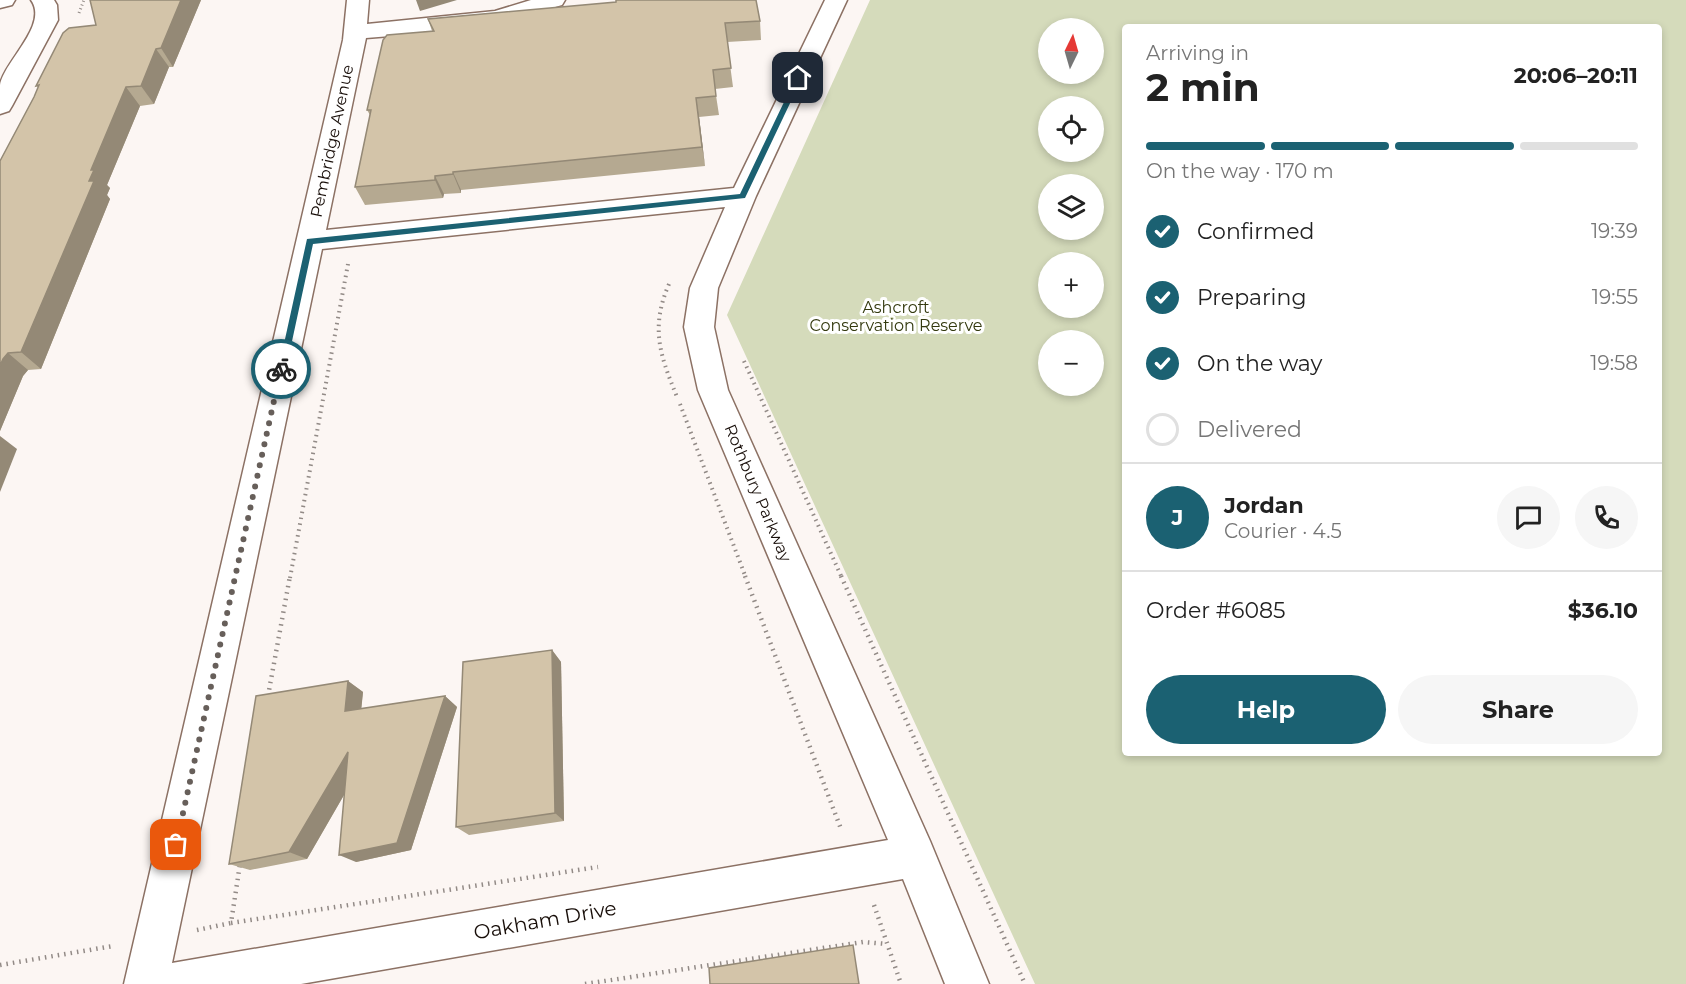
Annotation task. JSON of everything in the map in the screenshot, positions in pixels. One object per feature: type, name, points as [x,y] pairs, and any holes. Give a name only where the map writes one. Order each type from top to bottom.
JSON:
[{"type":"street","points":[[0,1],[4,0]]},
{"type":"street","points":[[0,106],[46,20],[46,5],[42,0]]},
{"type":"street","points":[[357,16],[440,25],[498,17],[554,0]]},
{"type":"street","name":"Rothbury Parkway","points":[[836,0],[742,196],[704,288],[699,327],[713,390],[915,856],[967,984]]},
{"type":"street","name":"Pembridge Avenue","points":[[146,984],[310,242],[357,16]]},
{"type":"street","points":[[310,242],[742,196]]},
{"type":"street","name":"Oakham Drive","points":[[175,984],[915,856]]},
{"type":"path","points":[[76,21],[84,0]]},
{"type":"path","points":[[742,357],[1025,984]]},
{"type":"path","points":[[862,866],[901,984]]},
{"type":"path","points":[[585,984],[863,942],[887,944]]},
{"type":"green space","name":"Ashcroft Conservation Reserve","points":[[870,0],[1686,0],[1686,984],[1035,984],[727,315]]},
{"type":"building","points":[[90,0],[181,0],[161,48],[156,49],[141,86],[126,87],[91,170],[94,170],[89,181],[94,181],[21,352],[8,353],[0,366],[0,161],[34,97],[39,85],[36,86],[63,33],[69,28],[96,25]]},
{"type":"building","points":[[616,0],[756,0],[760,21],[725,23],[731,68],[713,70],[716,96],[696,98],[702,147],[453,172],[453,174],[435,176],[435,180],[355,187],[371,110],[367,110],[383,40],[387,35],[434,31],[428,19],[616,2]]},
{"type":"building","points":[[552,650],[555,813],[456,827],[463,662]]},
{"type":"building","points":[[348,681],[345,711],[445,696],[397,843],[339,855],[348,752],[289,852],[229,864],[256,696]]},
{"type":"building","points":[[853,945],[859,984],[710,984],[709,968]]},
{"type":"way so far","points":[[176,845],[281,369]]},
{"type":"route","points":[[281,369],[310,242],[742,196],[798,78]]}]
